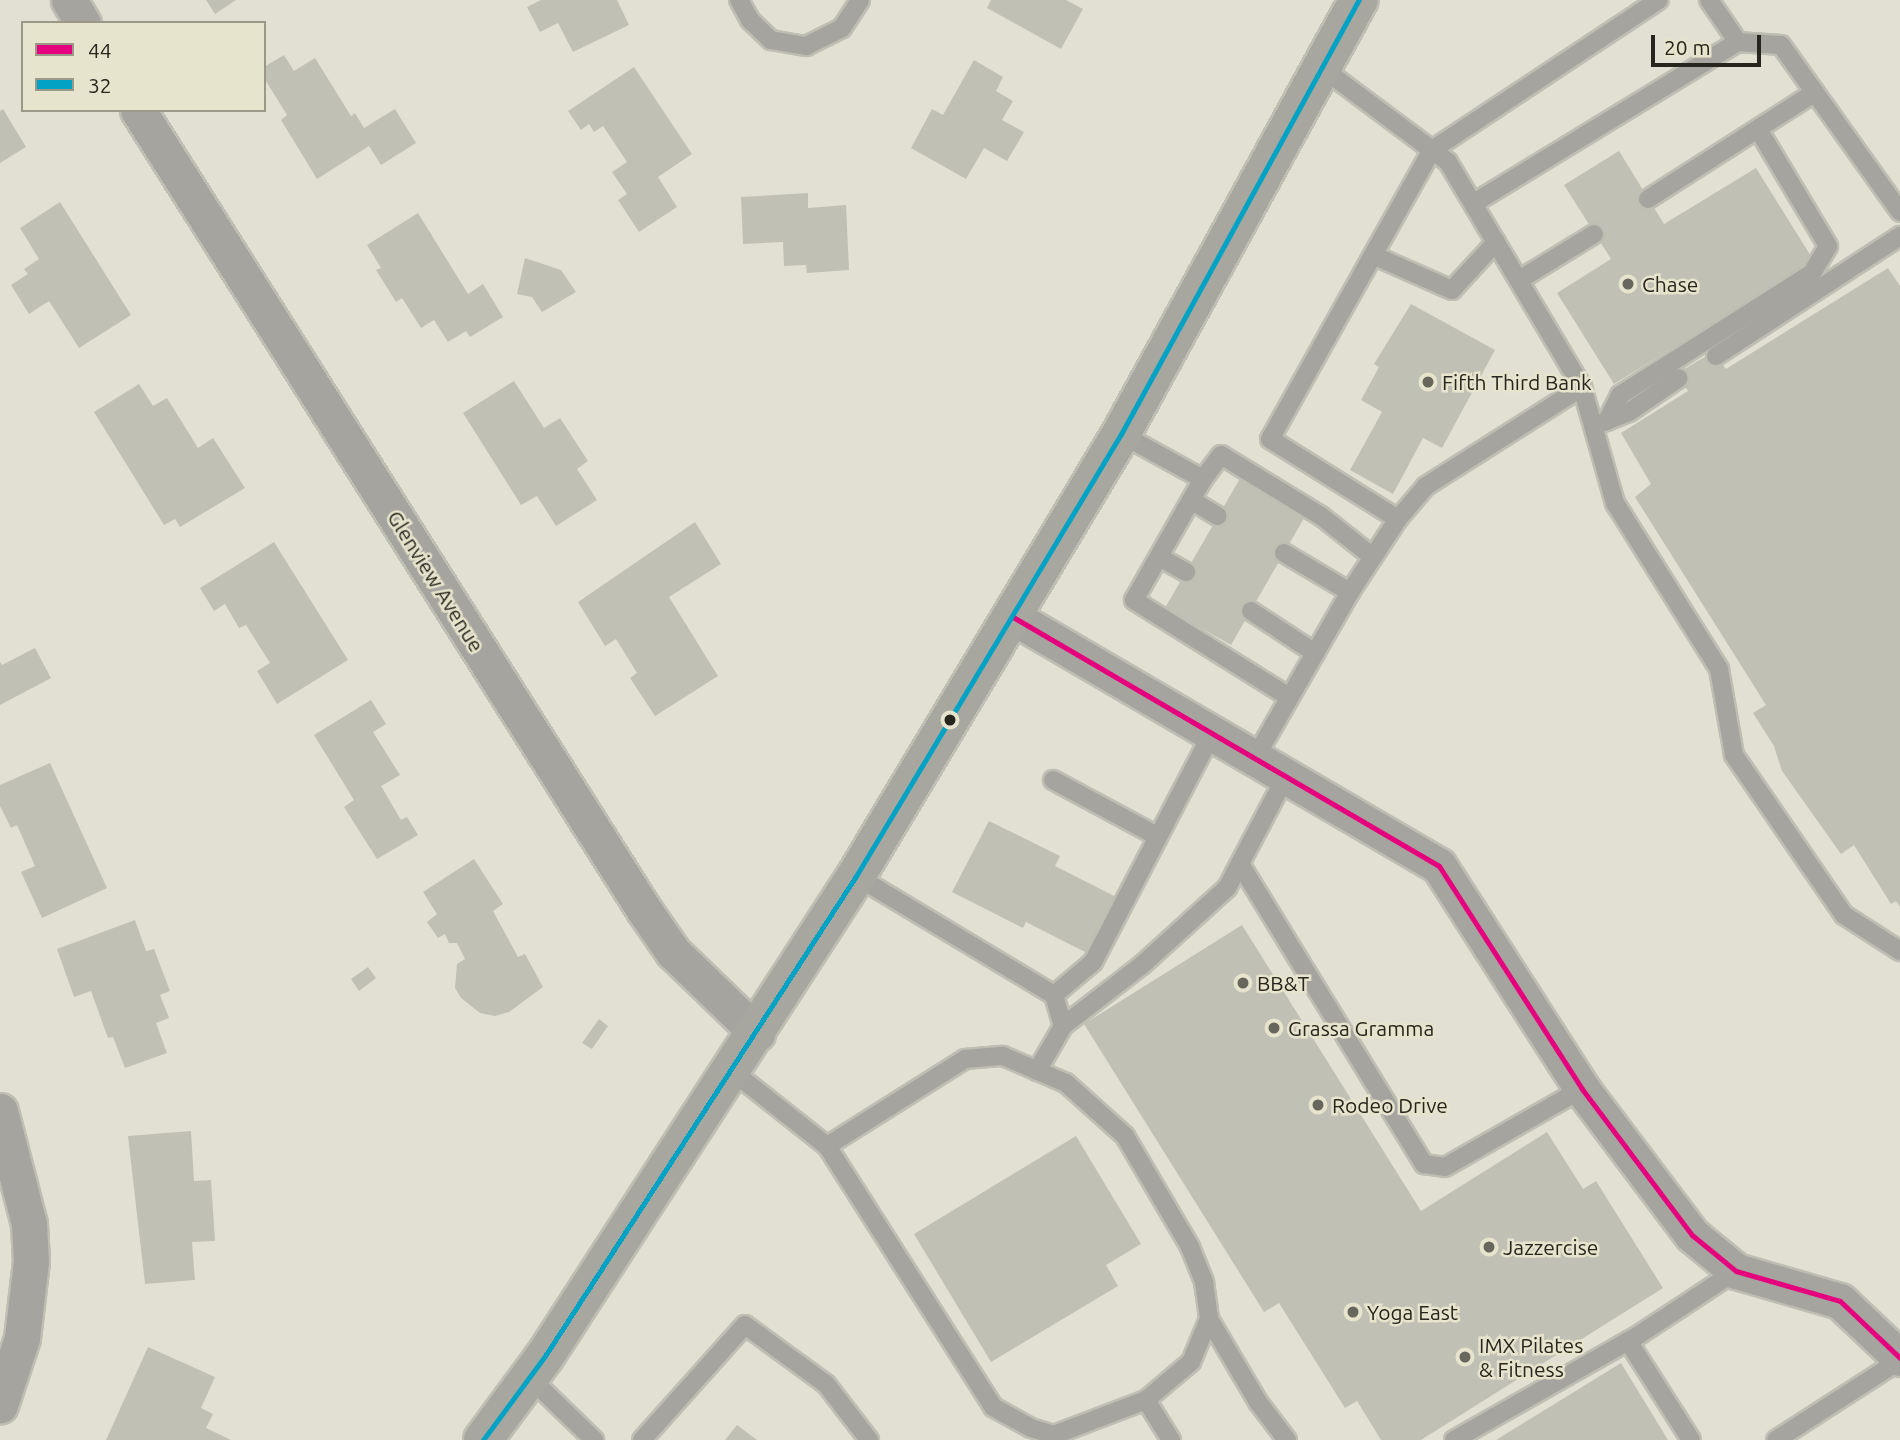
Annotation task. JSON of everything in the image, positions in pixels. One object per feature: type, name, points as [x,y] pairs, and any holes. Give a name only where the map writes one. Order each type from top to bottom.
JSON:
[{"type":"main road","points":[[483,1440],[530,1377],[757,1034],[856,876],[1121,433],[1359,0]]},
{"type":"street","points":[[69,0],[82,21]]},
{"type":"street","name":"Glenview Avenue","points":[[139,112],[644,910],[673,952],[757,1034]]},
{"type":"street","points":[[1013,617],[1439,866],[1582,1089],[1692,1235],[1736,1271],[1840,1301],[1896,1347]]},
{"type":"street","points":[[0,1111],[29,1224],[31,1261],[22,1338],[0,1405]]},
{"type":"lane","points":[[739,0],[750,20],[771,40],[806,46],[842,28],[860,0]]},
{"type":"lane","points":[[1398,519],[1270,439],[1432,150],[1659,0]]},
{"type":"lane","points":[[1709,0],[1738,42]]},
{"type":"lane","points":[[1474,203],[1738,42],[1781,45],[1900,212]]},
{"type":"lane","points":[[1322,68],[1448,162],[1519,279],[1601,424],[1615,503],[1719,669],[1734,755],[1844,915],[1900,951]]},
{"type":"lane","points":[[1648,199],[1815,92]]},
{"type":"lane","points":[[1601,424],[1620,395],[1812,274],[1828,246],[1758,129]]},
{"type":"lane","points":[[1519,279],[1594,234]]},
{"type":"lane","points":[[1716,356],[1900,236]]},
{"type":"lane","points":[[1373,255],[1452,290],[1496,242]]},
{"type":"lane","points":[[1601,424],[1629,412],[1679,378]]},
{"type":"lane","points":[[1255,758],[1350,592],[1398,519],[1426,486],[1582,387]]},
{"type":"lane","points":[[1121,433],[1203,479]]},
{"type":"lane","points":[[1289,697],[1134,600],[1203,479],[1221,455],[1321,516],[1373,557]]},
{"type":"lane","points":[[1191,500],[1218,516]]},
{"type":"lane","points":[[1284,553],[1350,592]]},
{"type":"lane","points":[[1159,557],[1186,572]]},
{"type":"lane","points":[[1251,611],[1315,653]]},
{"type":"lane","points":[[1054,995],[1093,962],[1212,733]]},
{"type":"lane","points":[[1037,1071],[1063,1026],[1142,965],[1227,888],[1286,776]]},
{"type":"lane","points":[[1053,780],[1157,836]]},
{"type":"lane","points":[[1240,864],[1424,1164],[1445,1167],[1582,1089]]},
{"type":"lane","points":[[856,876],[1054,995],[1063,1026]]},
{"type":"lane","points":[[827,1146],[964,1059],[1003,1056],[1066,1083],[1125,1136],[1190,1247],[1204,1282],[1209,1319],[1258,1402],[1287,1440]]},
{"type":"lane","points":[[732,1071],[827,1146],[993,1406],[1031,1428],[1055,1437],[1093,1424],[1146,1400],[1191,1362],[1209,1319]]},
{"type":"lane","points":[[1454,1440],[1628,1341],[1736,1271]]},
{"type":"lane","points":[[642,1440],[745,1325],[826,1384],[869,1440]]},
{"type":"lane","points":[[1628,1341],[1691,1440]]},
{"type":"lane","points":[[1776,1440],[1896,1347]]},
{"type":"lane","points":[[530,1377],[594,1440]]},
{"type":"lane","points":[[1146,1400],[1171,1440]]},
{"type":"building","points":[[206,0],[236,0],[215,14]]},
{"type":"building","points":[[541,0],[617,0],[629,25],[573,52],[558,23],[540,32],[527,7]]},
{"type":"building","points":[[991,0],[1066,0],[1083,9],[1061,49],[987,8]]},
{"type":"building","points":[[284,55],[294,71],[315,58],[351,116],[355,113],[364,128],[395,109],[416,143],[381,165],[369,146],[317,179],[281,120],[287,115],[266,81],[266,66]]},
{"type":"building","points":[[974,60],[1003,77],[996,91],[1013,101],[1002,120],[1024,132],[1007,161],[984,148],[966,179],[911,148],[932,109],[943,115]]},
{"type":"building","points":[[634,67],[692,154],[658,177],[677,207],[639,232],[618,200],[627,194],[612,172],[627,162],[603,126],[594,132],[589,124],[581,130],[568,111]]},
{"type":"building","points":[[3,109],[26,147],[0,163],[0,111]]},
{"type":"building","points":[[1619,151],[1664,224],[1756,168],[1814,261],[1614,384],[1557,293],[1611,259],[1564,185]]},
{"type":"building","points":[[808,193],[808,208],[846,205],[849,270],[807,273],[806,265],[784,266],[783,242],[743,244],[741,197]]},
{"type":"building","points":[[60,202],[131,315],[79,348],[49,301],[29,314],[11,285],[28,274],[24,269],[39,259],[20,228]]},
{"type":"building","points":[[418,213],[468,294],[483,284],[503,317],[470,337],[466,331],[448,342],[434,320],[421,328],[402,298],[396,302],[376,270],[381,268],[367,245]]},
{"type":"building","points":[[525,258],[561,270],[576,292],[542,312],[532,297],[517,294]]},
{"type":"building","points":[[1888,268],[1900,286],[1900,907],[1896,901],[1891,904],[1854,845],[1841,854],[1782,771],[1774,746],[1753,713],[1766,705],[1635,497],[1651,484],[1621,433],[1688,391],[1676,374],[1713,352],[1726,369]]},
{"type":"building","points":[[1411,304],[1495,350],[1442,448],[1423,438],[1393,494],[1350,470],[1382,412],[1361,400],[1379,367],[1374,364]]},
{"type":"building","points":[[514,381],[544,428],[560,418],[588,461],[577,469],[597,500],[556,526],[537,496],[521,505],[463,413]]},
{"type":"building","points":[[139,384],[153,406],[167,398],[198,448],[213,438],[245,488],[180,527],[175,519],[164,525],[94,412]]},
{"type":"building","points":[[1242,475],[1307,513],[1231,645],[1165,608]]},
{"type":"building","points":[[695,522],[721,564],[669,597],[718,676],[655,716],[630,678],[637,673],[616,639],[605,646],[578,602]]},
{"type":"building","points":[[274,542],[348,660],[277,704],[257,671],[270,663],[246,625],[239,628],[225,604],[214,611],[200,588]]},
{"type":"building","points":[[35,648],[51,678],[0,705],[0,662],[2,665]]},
{"type":"building","points":[[371,700],[386,724],[373,732],[400,775],[381,786],[401,820],[407,817],[418,835],[377,859],[344,807],[354,800],[314,735]]},
{"type":"building","points":[[50,763],[107,888],[42,918],[21,872],[35,866],[17,825],[11,828],[0,806],[0,785]]},
{"type":"building","points":[[989,821],[1060,856],[1055,866],[1122,900],[1093,956],[1026,922],[1023,928],[952,892]]},
{"type":"building","points":[[474,859],[503,904],[493,911],[518,957],[525,954],[543,987],[509,1012],[495,1016],[480,1013],[461,998],[455,988],[457,964],[465,959],[457,943],[449,943],[445,934],[438,938],[427,922],[437,914],[423,892]]},
{"type":"building","points":[[135,920],[146,951],[154,949],[170,991],[160,995],[169,1018],[156,1023],[167,1053],[125,1068],[113,1037],[108,1038],[91,991],[74,997],[57,949]]},
{"type":"building","points":[[1242,925],[1421,1211],[1547,1132],[1583,1189],[1596,1181],[1663,1288],[1421,1440],[1381,1440],[1357,1401],[1345,1408],[1279,1303],[1264,1312],[1084,1024]]},
{"type":"building","points":[[368,967],[376,978],[359,991],[351,979]]},
{"type":"building","points":[[599,1019],[608,1026],[592,1049],[582,1043]]},
{"type":"building","points":[[191,1131],[194,1181],[211,1180],[215,1241],[192,1242],[195,1280],[145,1284],[128,1136]]},
{"type":"building","points":[[1076,1136],[1141,1244],[1106,1265],[1118,1286],[991,1362],[914,1234]]},
{"type":"building","points":[[148,1347],[215,1377],[201,1408],[213,1414],[206,1428],[231,1440],[106,1440]]},
{"type":"building","points":[[1621,1363],[1668,1440],[1496,1440]]},
{"type":"building","points":[[737,1425],[757,1440],[725,1440]]},
{"type":"transit line","name":"32","points":[[483,1440],[545,1356],[856,876],[1121,434],[1359,0]]},
{"type":"transit line","name":"44","points":[[1013,617],[1439,866],[1582,1089],[1692,1235],[1736,1271],[1840,1301],[1900,1358]]},
{"type":"place","name":"Chase","points":[[1628,284]]},
{"type":"place","name":"Fifth Third Bank","points":[[1428,382]]},
{"type":"place","name":"BB&T","points":[[1243,983]]},
{"type":"place","name":"Grassa Gramma","points":[[1274,1028]]},
{"type":"place","name":"Rodeo Drive","points":[[1318,1105]]},
{"type":"place","name":"Jazzercise","points":[[1489,1247]]},
{"type":"place","name":"Yoga East","points":[[1353,1312]]},
{"type":"place","name":"IMX Pilates & Fitness","points":[[1465,1357]]}]
